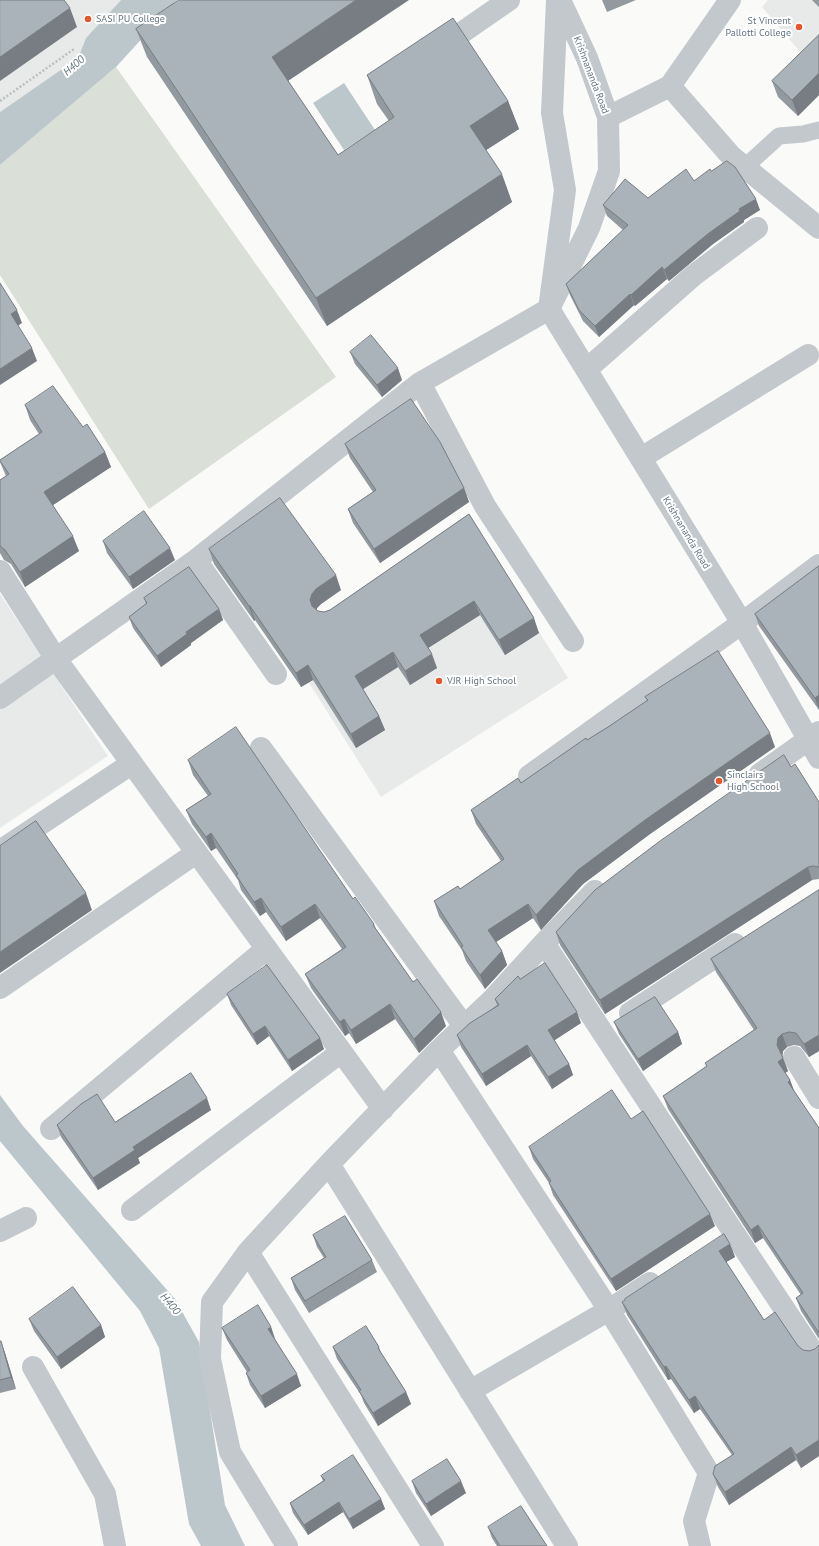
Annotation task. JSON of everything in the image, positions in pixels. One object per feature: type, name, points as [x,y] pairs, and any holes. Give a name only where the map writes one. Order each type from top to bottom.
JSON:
[{"type":"street","points":[[454,38],[509,0]]},
{"type":"street","points":[[0,698],[196,560],[420,383],[549,309],[565,190],[552,113],[557,0]]},
{"type":"street","name":"Krishnananda Road","points":[[560,0],[587,58],[608,117],[609,171],[589,228],[549,309],[815,744]]},
{"type":"street","points":[[608,117],[670,86],[731,0]]},
{"type":"street","points":[[670,86],[731,156],[819,228]]},
{"type":"street","points":[[587,369],[694,275],[757,228]]},
{"type":"street","points":[[641,458],[808,355]]},
{"type":"street","points":[[420,383],[485,506],[573,642]]},
{"type":"street","points":[[466,519],[485,506]]},
{"type":"street","points":[[196,560],[276,674]]},
{"type":"street","points":[[528,776],[742,623],[819,565]]},
{"type":"street","points":[[0,571],[56,659],[383,1109]]},
{"type":"street","points":[[743,786],[815,744]]},
{"type":"street","points":[[262,748],[464,1026]]},
{"type":"street","points":[[0,851],[131,764]]},
{"type":"street","points":[[0,988],[196,853]]},
{"type":"street","points":[[287,1546],[230,1452],[210,1359],[212,1302],[248,1252],[329,1164],[439,1050],[498,994],[591,894],[609,881]]},
{"type":"street","points":[[602,1032],[752,934]]},
{"type":"street","points":[[544,943],[602,1032],[725,1235],[813,1352]]},
{"type":"street","points":[[50,1129],[266,949]]},
{"type":"street","points":[[439,1050],[609,1310],[709,1474],[694,1520],[700,1546]]},
{"type":"street","points":[[132,1210],[341,1052]]},
{"type":"street","points":[[794,1056],[819,1098]]},
{"type":"street","points":[[329,1164],[567,1546]]},
{"type":"street","points":[[0,1231],[26,1218]]},
{"type":"street","points":[[248,1252],[433,1546]]},
{"type":"street","points":[[470,1391],[609,1310],[667,1272]]},
{"type":"street","points":[[32,1367],[105,1494],[115,1546]]},
{"type":"lane","points":[[745,167],[779,136],[803,134],[819,130]]},
{"type":"path","points":[[0,101],[74,49]]},
{"type":"shaded area","points":[[0,0],[121,0],[86,38],[78,58],[0,112]]},
{"type":"shaded area","name":"St Vincent Pallotti College","points":[[768,0],[819,0],[819,46],[807,60],[762,7]]},
{"type":"shaded area","points":[[116,67],[336,377],[149,509],[0,275],[0,165]]},
{"type":"shaded area","name":"VJR High School","points":[[497,565],[568,678],[381,797],[309,683]]},
{"type":"shaded area","points":[[0,594],[108,756],[0,828]]},
{"type":"water","name":"H400","points":[[121,0],[177,0],[116,67],[0,165],[0,112],[78,58],[86,38]]},
{"type":"water","points":[[344,83],[375,130],[344,150],[313,103]]},
{"type":"water","name":"H400","points":[[0,1095],[23,1126],[175,1299],[199,1342],[225,1505],[245,1546],[201,1546],[189,1524],[159,1348],[140,1311],[0,1141]]},
{"type":"building","points":[[0,0],[64,0],[70,8],[0,57]]},
{"type":"building","points":[[179,0],[356,0],[272,57],[338,155],[394,117],[367,75],[453,18],[508,101],[470,126],[502,174],[316,298],[136,29]]},
{"type":"building","points":[[819,35],[819,73],[792,100],[772,81]]},
{"type":"building","points":[[727,161],[735,167],[756,199],[739,209],[740,211],[709,233],[664,270],[662,267],[595,326],[579,310],[566,284],[628,225],[603,205],[625,179],[648,198],[686,169],[694,181],[710,169],[711,171]]},
{"type":"building","points":[[0,283],[17,310],[11,314],[32,348],[0,369]]},
{"type":"building","points":[[371,335],[398,368],[377,385],[350,352]]},
{"type":"building","points":[[53,386],[83,427],[87,424],[105,452],[44,492],[73,536],[20,572],[5,550],[0,546],[0,480],[9,474],[0,460],[42,432],[25,405]]},
{"type":"building","points":[[411,399],[440,442],[464,488],[374,549],[348,509],[376,490],[345,444]]},
{"type":"building","points":[[280,498],[336,575],[316,589],[312,594],[310,600],[312,606],[318,611],[324,612],[330,610],[469,514],[534,618],[499,640],[474,601],[420,635],[432,654],[405,671],[393,652],[355,676],[379,716],[351,734],[308,665],[296,673],[209,549]]},
{"type":"building","points":[[144,511],[170,548],[129,577],[103,541]]},
{"type":"building","points":[[819,566],[819,695],[815,698],[755,614]]},
{"type":"building","points":[[189,567],[219,609],[186,632],[187,634],[157,656],[129,617],[147,603],[144,598]]},
{"type":"building","points":[[718,651],[770,733],[645,820],[578,870],[536,915],[528,904],[488,930],[502,951],[480,975],[461,947],[463,946],[434,901],[458,886],[460,889],[504,859],[471,810],[518,778],[521,783],[586,738],[587,740],[608,727],[648,700],[645,697]]},
{"type":"building","points":[[236,727],[353,899],[355,897],[413,982],[417,979],[441,1012],[414,1039],[390,1004],[351,1030],[344,1019],[340,1022],[305,974],[346,947],[315,904],[281,927],[261,898],[254,902],[236,875],[238,874],[211,833],[206,837],[186,810],[211,794],[188,760]]},
{"type":"building","points":[[784,755],[791,767],[795,764],[819,802],[819,867],[808,867],[600,1000],[556,932],[595,890],[660,841]]},
{"type":"building","points":[[36,821],[86,893],[0,952],[0,846]]},
{"type":"building","points":[[819,890],[819,1035],[804,1044],[796,1033],[789,1032],[782,1034],[778,1038],[777,1045],[783,1058],[778,1062],[790,1080],[788,1082],[819,1128],[819,1333],[796,1298],[803,1293],[758,1225],[751,1230],[663,1096],[707,1066],[705,1063],[757,1028],[711,959]]},
{"type":"building","points":[[545,963],[577,1012],[548,1030],[569,1064],[548,1077],[527,1045],[482,1074],[457,1035],[470,1023],[499,1005],[495,999],[518,976],[520,979]]},
{"type":"building","points":[[267,965],[320,1038],[288,1060],[265,1026],[253,1034],[227,994]]},
{"type":"building","points":[[655,997],[678,1032],[638,1059],[614,1022]]},
{"type":"building","points":[[191,1073],[207,1098],[133,1147],[135,1150],[93,1178],[57,1125],[81,1104],[97,1094],[115,1122]]},
{"type":"building","points":[[612,1090],[631,1119],[643,1111],[710,1214],[611,1279],[549,1183],[551,1181],[529,1147]]},
{"type":"building","points":[[345,1216],[372,1260],[305,1301],[291,1278],[326,1257],[313,1235]]},
{"type":"building","points":[[724,1234],[730,1244],[719,1251],[764,1320],[775,1312],[798,1346],[803,1350],[809,1351],[815,1349],[819,1345],[819,1440],[796,1455],[791,1447],[725,1492],[713,1474],[715,1466],[734,1454],[695,1396],[689,1400],[666,1366],[664,1367],[622,1302]]},
{"type":"building","points":[[73,1287],[101,1325],[57,1357],[29,1319]]},
{"type":"building","points":[[258,1305],[271,1327],[268,1329],[297,1374],[261,1396],[246,1373],[250,1370],[222,1328]]},
{"type":"building","points":[[366,1326],[406,1392],[373,1413],[359,1391],[361,1390],[333,1347]]},
{"type":"building","points":[[0,1341],[11,1377],[0,1380]]},
{"type":"building","points":[[353,1455],[381,1499],[349,1519],[339,1502],[304,1525],[290,1503],[325,1480],[321,1476]]},
{"type":"building","points":[[447,1459],[461,1481],[426,1504],[412,1481]]},
{"type":"building","points":[[521,1506],[547,1546],[500,1546],[488,1527]]},
{"type":"place","name":"SASI PU College","points":[[88,19]]},
{"type":"place","name":"St Vincent Pallotti College","points":[[799,27]]},
{"type":"place","name":"VJR High School","points":[[439,681]]},
{"type":"place","name":"Sinclairs High School","points":[[719,781]]}]
